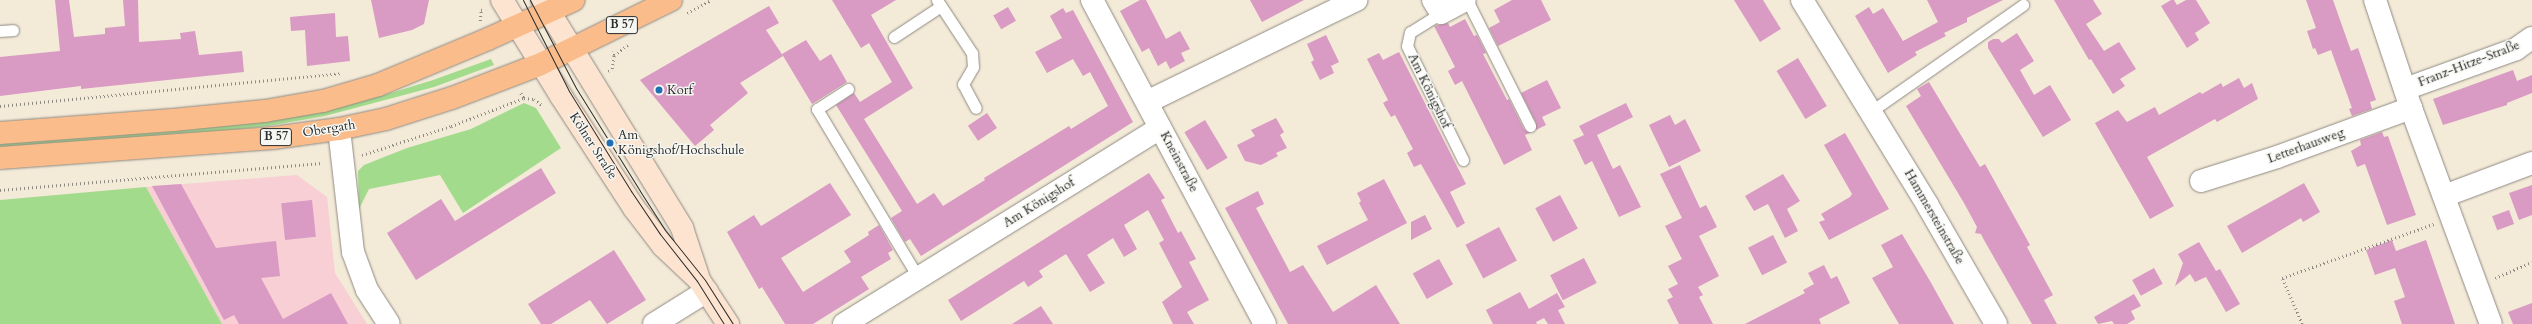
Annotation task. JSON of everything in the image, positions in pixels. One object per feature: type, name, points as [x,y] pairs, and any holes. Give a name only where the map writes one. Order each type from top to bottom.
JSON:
[{"type":"main road","name":"Kölner Straße","points":[[502,0],[541,64],[634,208],[663,246],[703,285]]},
{"type":"main road","name":"B 57","points":[[0,132],[181,119],[265,111],[322,101],[378,85],[518,26],[545,6],[574,0]]},
{"type":"main road","name":"B 57","points":[[573,50],[671,0]]},
{"type":"main road","name":"Kölner Straße","points":[[545,6],[682,228],[703,285],[728,324]]},
{"type":"main road","name":"Obergath","points":[[0,158],[273,138],[339,129],[386,119],[452,98],[541,64],[573,50]]},
{"type":"street","name":"Kneinstraße","points":[[1092,0],[1265,324]]},
{"type":"street","points":[[1147,102],[1356,0]]},
{"type":"street","name":"Am Königshof","points":[[1437,7],[1466,0]]},
{"type":"street","name":"Hammersteinstraße","points":[[1802,0],[1928,206],[1996,324]]},
{"type":"street","name":"Franz-Hitze-Straße","points":[[2375,0],[2408,99],[2491,324]]},
{"type":"street","name":"Franz-Hitze-Straße","points":[[2408,99],[2516,49],[2532,38]]},
{"type":"street","name":"Letterhausweg","points":[[2201,181],[2277,157],[2408,99]]},
{"type":"street","name":"Am Königshof","points":[[844,324],[1160,128]]},
{"type":"street","points":[[339,129],[353,252],[367,290],[389,324]]},
{"type":"street","points":[[2444,196],[2532,163]]},
{"type":"street","points":[[654,324],[703,285]]},
{"type":"lane","name":"Am Königshof","points":[[1466,0],[1530,126]]},
{"type":"lane","points":[[894,37],[939,3],[972,53],[973,67],[963,84],[976,108]]},
{"type":"lane","points":[[1870,112],[2023,5]]},
{"type":"lane","name":"Am Königshof","points":[[1437,7],[1410,32],[1407,46],[1463,160]]},
{"type":"lane","points":[[0,31],[13,30]]},
{"type":"lane","points":[[848,90],[817,109],[918,277]]},
{"type":"path","points":[[0,106],[347,72]]},
{"type":"path","points":[[2302,324],[2282,278],[2452,218]]},
{"type":"path","points":[[2476,285],[2532,262]]},
{"type":"shaded area","points":[[297,175],[327,197],[335,273],[367,324],[222,324],[146,187]]},
{"type":"green space","points":[[491,59],[494,65],[434,87],[325,116],[268,126],[174,136],[0,149],[0,142],[381,96],[433,80]]},
{"type":"green space","points":[[524,103],[536,108],[561,148],[463,213],[440,175],[369,189],[359,209],[358,171],[364,165],[407,148],[471,129]]},
{"type":"green space","points":[[146,187],[222,324],[0,324],[0,200]]},
{"type":"building","points":[[55,0],[69,0],[74,37],[105,34],[105,28],[125,26],[123,0],[138,0],[139,42],[181,39],[180,33],[195,31],[199,55],[242,51],[244,72],[81,89],[81,86],[0,96],[0,57],[60,51]]},
{"type":"building","points":[[371,0],[429,0],[424,24],[412,30],[379,38]]},
{"type":"building","points":[[832,0],[896,0],[871,15],[913,88],[864,119],[917,204],[934,193],[943,206],[985,180],[984,178],[1069,126],[1071,129],[1108,106],[1090,72],[1083,76],[1073,59],[1047,73],[1035,52],[1062,38],[1050,16],[1063,8],[1066,13],[1073,10],[1133,122],[921,256],[910,239],[905,242],[891,218],[902,211],[836,105],[854,93],[860,102],[892,82],[869,43],[861,48]]},
{"type":"building","points":[[1140,0],[1146,0],[1166,39],[1180,31],[1190,49],[1181,53],[1185,61],[1170,69],[1166,61],[1158,66],[1149,48],[1142,52],[1120,11]]},
{"type":"building","points":[[1250,0],[1304,0],[1262,22]]},
{"type":"building","points":[[1512,0],[1541,0],[1551,20],[1498,46],[1489,28],[1500,22],[1494,10]]},
{"type":"building","points":[[1734,0],[1763,0],[1781,29],[1760,42]]},
{"type":"building","points":[[1927,0],[2003,0],[1967,18],[1967,22],[1944,33],[1946,36],[1915,52],[1917,55],[1888,73],[1855,16],[1869,7],[1873,14],[1883,8],[1903,41],[1938,22]]},
{"type":"building","points":[[2054,0],[2093,0],[2102,14],[2086,24],[2104,51],[2119,42],[2136,69],[2120,79],[2125,86],[2113,94],[2091,59],[2089,60]]},
{"type":"building","points":[[2171,0],[2174,0],[2177,5],[2186,0],[2196,0],[2210,23],[2195,33],[2199,40],[2187,48],[2161,6]]},
{"type":"building","points":[[2306,0],[2333,0],[2351,51],[2358,48],[2376,100],[2370,102],[2372,109],[2352,116],[2349,109],[2352,108],[2331,50],[2318,55],[2315,48],[2313,49],[2307,31],[2316,28]]},
{"type":"building","points":[[769,6],[779,23],[766,30],[783,56],[740,83],[748,93],[710,125],[714,130],[695,146],[640,80]]},
{"type":"building","points":[[1008,7],[1016,21],[1001,29],[993,16]]},
{"type":"building","points":[[335,13],[336,37],[348,36],[350,61],[307,66],[305,30],[291,31],[290,17]]},
{"type":"building","points":[[1465,19],[1474,36],[1477,35],[1486,53],[1483,54],[1507,100],[1509,99],[1524,129],[1530,133],[1525,135],[1532,150],[1504,165],[1462,81],[1455,85],[1448,71],[1455,67],[1434,26],[1448,23],[1450,27]]},
{"type":"building","points":[[2017,33],[2034,61],[2020,70],[2034,95],[2050,85],[2071,120],[2043,137],[1988,48],[1988,42],[1993,39],[1999,39],[2002,43]]},
{"type":"building","points":[[1326,35],[1339,62],[1331,66],[1334,73],[1320,80],[1311,62],[1314,60],[1307,44]]},
{"type":"building","points":[[806,40],[820,61],[831,54],[847,82],[812,104],[782,54]]},
{"type":"building","points":[[1399,52],[1466,184],[1450,192],[1465,223],[1457,228],[1421,164],[1414,167],[1407,153],[1413,149],[1395,115],[1391,117],[1383,103],[1388,100],[1367,59],[1379,53],[1383,60]]},
{"type":"building","points":[[1798,58],[1827,106],[1805,119],[1777,71]]},
{"type":"building","points":[[2513,70],[2517,81],[2532,75],[2532,93],[2507,103],[2507,105],[2443,125],[2433,99]]},
{"type":"building","points":[[2239,78],[2244,88],[2252,83],[2258,99],[2217,122],[2215,119],[2147,157],[2174,206],[2150,219],[2095,123],[2118,110],[2127,122],[2155,107],[2159,115],[2200,92],[2202,94],[2221,83],[2223,87]]},
{"type":"building","points":[[1547,80],[1561,108],[1542,117],[1546,125],[1536,130],[1536,123],[1521,93]]},
{"type":"building","points":[[1929,82],[1980,167],[1985,164],[2030,245],[2027,247],[2053,295],[2044,300],[2057,324],[2032,324],[1981,234],[1975,233],[1977,227],[1964,203],[1906,106],[1921,96],[1917,89]]},
{"type":"building","points":[[1626,103],[1633,117],[1597,135],[1613,169],[1620,165],[1641,207],[1619,217],[1592,161],[1585,165],[1573,140],[1584,135],[1579,126]]},
{"type":"building","points":[[987,113],[997,128],[978,141],[968,126]]},
{"type":"building","points":[[1670,115],[1675,125],[1685,119],[1701,151],[1669,167],[1649,125]]},
{"type":"building","points":[[1276,118],[1284,132],[1280,135],[1287,148],[1276,153],[1278,156],[1261,165],[1245,161],[1237,145],[1255,136],[1251,130]]},
{"type":"building","points":[[1205,120],[1228,158],[1207,170],[1184,132]]},
{"type":"building","points":[[2382,132],[2384,137],[2388,136],[2416,215],[2387,225],[2365,164],[2357,167],[2351,151],[2361,145],[2360,140]]},
{"type":"building","points":[[1845,133],[1889,209],[1829,240],[1819,222],[1825,220],[1821,214],[1850,197],[1852,194],[1824,145]]},
{"type":"building","points":[[1680,165],[1700,208],[1706,205],[1717,227],[1699,236],[1719,276],[1698,287],[1703,295],[1699,297],[1713,324],[1679,324],[1667,300],[1673,297],[1668,289],[1678,284],[1668,266],[1682,259],[1665,226],[1682,218],[1660,174]]},
{"type":"building","points":[[541,168],[556,193],[416,280],[387,233],[441,199],[455,221]]},
{"type":"building","points":[[1149,173],[1165,198],[1161,200],[1178,233],[1181,231],[1196,259],[1189,262],[1209,300],[1187,312],[1194,324],[1173,324],[1162,302],[1182,287],[1159,243],[1164,240],[1148,210],[1124,225],[1137,249],[1124,257],[1113,238],[1087,255],[1105,283],[1090,292],[1066,254],[1039,271],[1043,277],[1028,287],[1024,281],[961,321],[948,300]]},
{"type":"building","points":[[1783,174],[1800,201],[1787,209],[1798,231],[1785,238],[1768,204],[1754,211],[1745,196]]},
{"type":"building","points":[[1384,179],[1407,223],[1327,265],[1317,246],[1368,220],[1359,203],[1361,201],[1357,193]]},
{"type":"building","points":[[830,183],[851,215],[781,258],[803,292],[851,262],[844,251],[869,235],[868,232],[879,225],[893,250],[888,253],[891,259],[861,277],[869,289],[813,324],[785,324],[762,287],[759,289],[727,232],[754,215],[761,226]]},
{"type":"building","points":[[2304,183],[2320,212],[2303,222],[2301,218],[2242,253],[2227,226]]},
{"type":"building","points":[[181,184],[216,248],[276,241],[280,276],[261,278],[283,319],[331,293],[348,324],[239,324],[234,315],[224,320],[152,186]]},
{"type":"building","points":[[2532,185],[2532,215],[2519,220],[2509,193]]},
{"type":"building","points":[[1258,191],[1264,204],[1256,208],[1290,272],[1303,265],[1333,312],[1376,285],[1400,324],[1288,324],[1225,208]]},
{"type":"building","points":[[1560,195],[1578,229],[1553,242],[1535,208]]},
{"type":"building","points":[[312,200],[316,237],[285,240],[281,203]]},
{"type":"building","points":[[2509,210],[2514,224],[2497,230],[2492,216]]},
{"type":"building","points":[[1425,215],[1432,229],[1411,240],[1411,222]]},
{"type":"building","points":[[1499,227],[1517,261],[1483,278],[1465,245]]},
{"type":"building","points":[[1902,234],[1954,324],[1899,324],[1872,278],[1893,267],[1881,245]]},
{"type":"building","points":[[1773,235],[1787,263],[1762,275],[1748,248]]},
{"type":"building","points":[[2392,240],[2396,251],[2426,240],[2455,324],[2402,324],[2394,301],[2405,297],[2395,268],[2375,275],[2366,250]]},
{"type":"building","points":[[2199,242],[2216,271],[2220,269],[2240,304],[2226,312],[2206,277],[2208,276],[2195,282],[2190,274],[2175,286],[2183,263],[2178,254]]},
{"type":"building","points":[[614,250],[646,300],[607,324],[590,300],[551,324],[541,324],[528,304]]},
{"type":"building","points":[[1584,258],[1597,283],[1563,300],[1550,275]]},
{"type":"building","points":[[1439,259],[1453,284],[1427,299],[1413,274]]},
{"type":"building","points":[[1824,265],[1831,279],[1837,276],[1850,303],[1819,319],[1821,324],[1745,324],[1805,293],[1803,290],[1814,284],[1808,273]]},
{"type":"building","points":[[2154,268],[2163,284],[2141,296],[2132,280]]},
{"type":"building","points":[[1520,292],[1529,309],[1557,293],[1565,307],[1558,310],[1565,324],[1548,324],[1544,318],[1536,322],[1537,324],[1493,324],[1486,310]]},
{"type":"building","points":[[2134,294],[2141,306],[2131,311],[2135,319],[2127,324],[2114,324],[2112,321],[2098,324],[2094,317]]},
{"type":"building","points":[[2532,303],[2532,324],[2513,324],[2508,312]]},
{"type":"building","points":[[1041,306],[1053,324],[1012,324]]},
{"type":"tram line","points":[[523,0],[569,91],[631,191],[660,234],[697,281],[724,324]]},
{"type":"tram line","points":[[530,0],[576,88],[640,191],[665,230],[705,280],[733,324]]},
{"type":"place","name":"Korf","points":[[659,90]]},
{"type":"place","name":"Am Königshof/Hochschule","points":[[610,143]]}]
